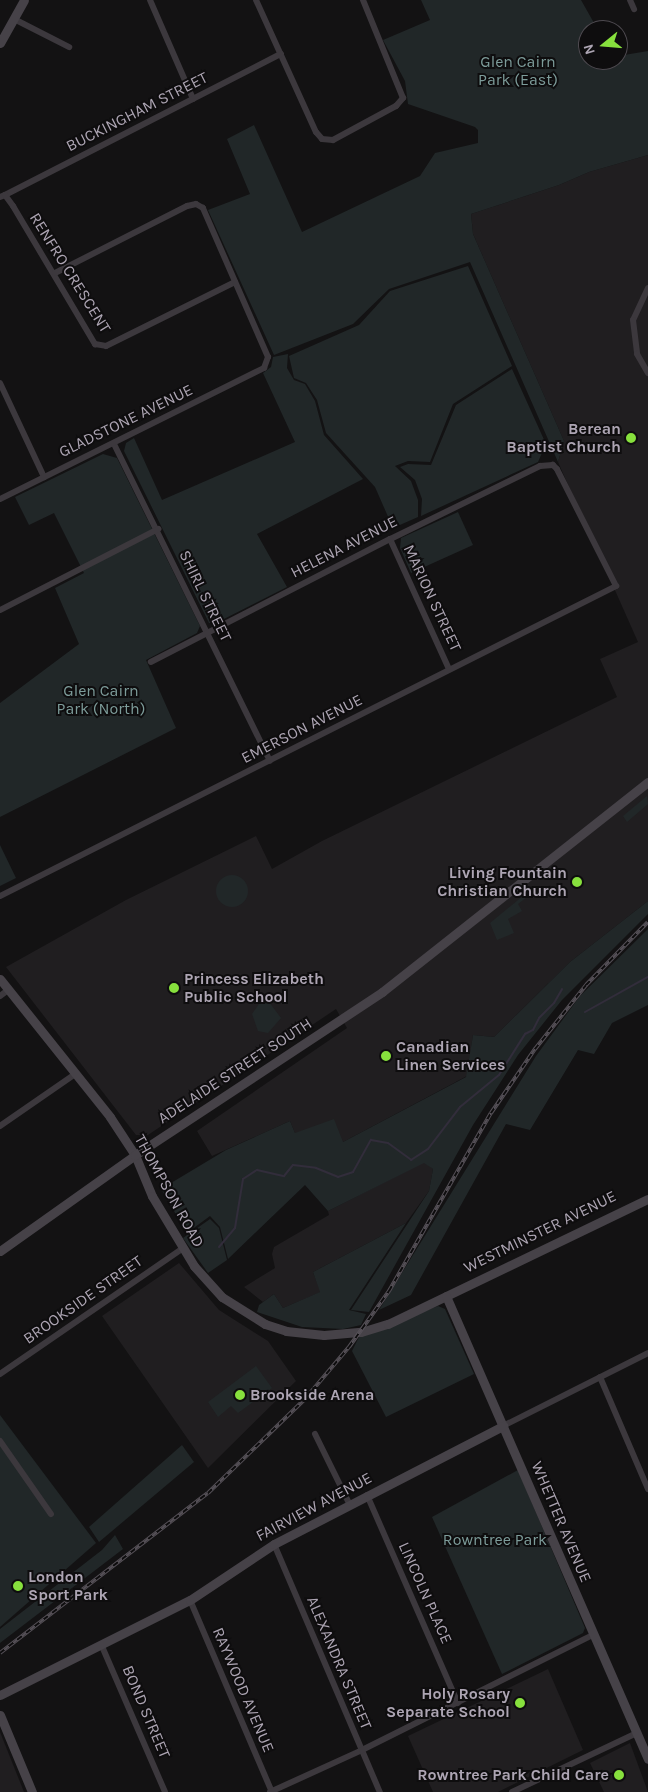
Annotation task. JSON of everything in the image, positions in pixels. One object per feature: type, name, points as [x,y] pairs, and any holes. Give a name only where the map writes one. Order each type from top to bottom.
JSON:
[{"type":"street","points":[[0,43],[24,0]]},
{"type":"street","points":[[150,0],[193,99]]},
{"type":"street","points":[[256,0],[322,139],[333,140],[396,106],[403,98],[402,90],[363,0]]},
{"type":"street","points":[[630,0],[634,9]]},
{"type":"street","points":[[14,19],[69,47]]},
{"type":"street","name":"BUCKINGHAM STREET","points":[[3,196],[280,54]]},
{"type":"street","name":"RENFRO CRESCENT","points":[[3,196],[28,236],[55,273],[95,344],[106,346],[235,282]]},
{"type":"street","points":[[55,273],[187,206],[196,204],[203,208],[235,282]]},
{"type":"street","name":"GLADSTONE AVENUE","points":[[0,499],[264,368],[268,357],[235,282]]},
{"type":"street","points":[[648,288],[634,320],[637,354],[648,373]]},
{"type":"street","points":[[0,383],[44,477]]},
{"type":"street","name":"SHIRL STREET","points":[[114,444],[158,529],[270,761]]},
{"type":"street","name":"HELENA AVENUE","points":[[151,662],[390,539],[540,466],[553,466],[616,586]]},
{"type":"street","points":[[0,610],[158,529]]},
{"type":"street","name":"MARION STREET","points":[[390,539],[450,670]]},
{"type":"street","name":"EMERSON AVENUE","points":[[0,896],[616,586]]},
{"type":"street","name":"ADELAIDE STREET SOUTH","points":[[0,1251],[135,1155],[395,983],[648,782]]},
{"type":"street","name":"THOMPSON ROAD","points":[[0,979],[110,1117],[135,1155],[152,1196],[182,1248],[222,1297],[264,1324],[286,1331],[318,1335],[360,1332],[388,1324],[446,1296]]},
{"type":"street","points":[[0,996],[8,990]]},
{"type":"street","points":[[0,1126],[75,1074]]},
{"type":"street","name":"WESTMINSTER AVENUE","points":[[446,1296],[648,1199]]},
{"type":"street","name":"BROOKSIDE STREET","points":[[0,1374],[182,1248]]},
{"type":"street","name":"WHETTER AVENUE","points":[[446,1296],[648,1759]]},
{"type":"street","name":"FAIRVIEW AVENUE","points":[[0,1695],[190,1600],[274,1544],[349,1503],[648,1353]]},
{"type":"street","points":[[600,1377],[648,1490]]},
{"type":"street","points":[[315,1434],[349,1503]]},
{"type":"street","points":[[0,1441],[51,1514]]},
{"type":"street","name":"LINCOLN PLACE","points":[[368,1495],[458,1703]]},
{"type":"street","name":"ALEXANDRA STREET","points":[[274,1544],[380,1792]]},
{"type":"street","name":"RAYWOOD AVENUE","points":[[190,1600],[271,1792]]},
{"type":"street","points":[[271,1792],[362,1750],[594,1635]]},
{"type":"street","name":"BOND STREET","points":[[101,1644],[165,1792]]},
{"type":"street","points":[[0,1715],[32,1792]]},
{"type":"street","points":[[512,1792],[637,1733]]},
{"type":"shaded area","points":[[648,155],[648,901],[570,962],[494,1037],[473,1035],[467,1076],[343,1142],[295,1133],[290,1121],[212,1156],[197,1131],[347,1028],[336,1009],[148,1135],[136,1135],[6,967],[126,900],[256,836],[272,869],[322,841],[617,697],[600,659],[638,642],[558,462],[564,441],[473,234],[471,214],[559,185],[589,172]]},
{"type":"shaded area","points":[[424,1162],[433,1169],[429,1191],[406,1223],[313,1272],[321,1292],[283,1308],[274,1294],[263,1302],[244,1287],[275,1268],[272,1254],[274,1247],[329,1215],[328,1211]]},
{"type":"shaded area","points":[[179,1263],[219,1310],[268,1341],[296,1381],[208,1468],[102,1316]]},
{"type":"shaded area","name":"Holy Rosary Separate School","points":[[548,1669],[583,1750],[498,1792],[433,1792],[408,1736]]},
{"type":"shaded area","points":[[0,1732],[24,1792],[0,1792]]},
{"type":"shaded area","name":"Rowntree Park Child Care","points":[[630,1743],[648,1792],[604,1792],[590,1763]]},
{"type":"green space","name":"Glen Cairn Park (East)","points":[[421,0],[581,0],[592,20],[578,20],[578,70],[628,70],[628,54],[648,51],[648,155],[589,172],[559,185],[471,214],[473,234],[564,441],[558,462],[470,262],[389,289],[353,324],[274,355],[208,210],[250,194],[227,139],[254,125],[302,232],[420,176],[435,153],[478,143],[478,130],[475,127],[408,104],[405,81],[383,40],[430,20]]},
{"type":"green space","points":[[468,266],[512,366],[453,404],[430,462],[408,461],[395,466],[411,481],[418,500],[418,517],[393,528],[375,487],[326,433],[317,400],[306,383],[294,378],[289,356],[359,325],[390,291]]},
{"type":"green space","points":[[288,354],[287,368],[294,380],[305,384],[315,401],[324,435],[363,479],[257,534],[287,587],[216,623],[209,623],[124,451],[126,443],[134,438],[162,500],[295,442],[263,373],[271,367],[273,357]]},
{"type":"green space","points":[[512,369],[546,444],[538,462],[421,516],[422,499],[415,480],[400,467],[408,464],[431,465],[456,405]]},
{"type":"green space","name":"Glen Cairn Park (North)","points":[[103,454],[117,458],[200,626],[197,633],[146,660],[176,728],[0,817],[0,703],[79,644],[55,588],[84,573],[54,513],[29,525],[15,497]]},
{"type":"green space","points":[[458,512],[473,545],[411,573],[400,548],[401,538]]},
{"type":"green space","points":[[647,796],[648,804],[627,822],[623,816]]},
{"type":"green space","points":[[0,845],[16,878],[0,886]]},
{"type":"green space","points":[[232,875],[238,876],[243,880],[247,885],[247,897],[243,902],[238,906],[232,907],[226,906],[221,902],[217,897],[216,891],[217,885],[221,880],[226,876]]},
{"type":"green space","points":[[529,891],[532,893],[518,904],[522,911],[508,919],[514,933],[497,940],[490,923]]},
{"type":"green space","points":[[648,901],[648,914],[562,1000],[518,1055],[473,1125],[369,1312],[351,1310],[429,1191],[433,1169],[424,1163],[328,1211],[305,1185],[228,1259],[220,1227],[210,1216],[187,1233],[161,1189],[226,1150],[290,1121],[295,1133],[334,1119],[343,1142],[466,1077],[473,1035],[494,1037],[570,962]]},
{"type":"green space","points":[[648,929],[648,1005],[612,1023],[594,1054],[578,1050],[530,1130],[506,1124],[411,1295],[379,1310],[536,1056],[580,996]]},
{"type":"green space","points":[[269,1002],[281,1018],[268,1033],[258,1031],[252,1014],[259,1004]]},
{"type":"green space","points":[[210,1219],[219,1228],[227,1260],[208,1273],[183,1238]]},
{"type":"green space","points":[[406,1223],[349,1310],[366,1314],[361,1325],[343,1329],[302,1327],[257,1312],[259,1305],[274,1294],[283,1308],[320,1292],[313,1272]]},
{"type":"green space","points":[[438,1306],[445,1309],[474,1374],[386,1417],[352,1351],[359,1337]]},
{"type":"green space","name":"Brookside Arena","points":[[256,1366],[272,1388],[238,1413],[231,1406],[218,1417],[208,1402]]},
{"type":"green space","points":[[0,1415],[96,1543],[0,1627]]},
{"type":"green space","points":[[182,1445],[194,1462],[99,1542],[89,1527]]},
{"type":"green space","name":"Rowntree Park","points":[[518,1470],[585,1628],[583,1633],[502,1674],[432,1517]]},
{"type":"green space","points":[[115,1535],[123,1549],[0,1643],[0,1629],[102,1550]]},
{"type":"waterway","points":[[585,1012],[648,977]]},
{"type":"waterway","points":[[219,1247],[235,1228],[243,1179],[257,1170],[284,1176],[293,1165],[316,1168],[338,1177],[353,1172],[371,1140],[388,1143],[411,1160],[428,1149],[460,1107],[499,1075],[525,1034],[533,1030],[539,1018],[554,1003],[562,989]]},
{"type":"railway","points":[[0,1653],[208,1493],[305,1399],[349,1347],[389,1291],[491,1113],[535,1049],[586,985],[648,922]]},
{"type":"place","name":"Berean Baptist Church","points":[[631,438]]},
{"type":"place","name":"Living Fountain Christian Church","points":[[577,882]]},
{"type":"place","name":"Princess Elizabeth Public School","points":[[174,988]]},
{"type":"place","name":"Canadian Linen Services","points":[[386,1056]]},
{"type":"place","name":"Brookside Arena","points":[[240,1395]]},
{"type":"place","name":"London Sport Park","points":[[18,1586]]},
{"type":"place","name":"Holy Rosary Separate School","points":[[520,1703]]},
{"type":"place","name":"Rowntree Park Child Care","points":[[619,1775]]}]
